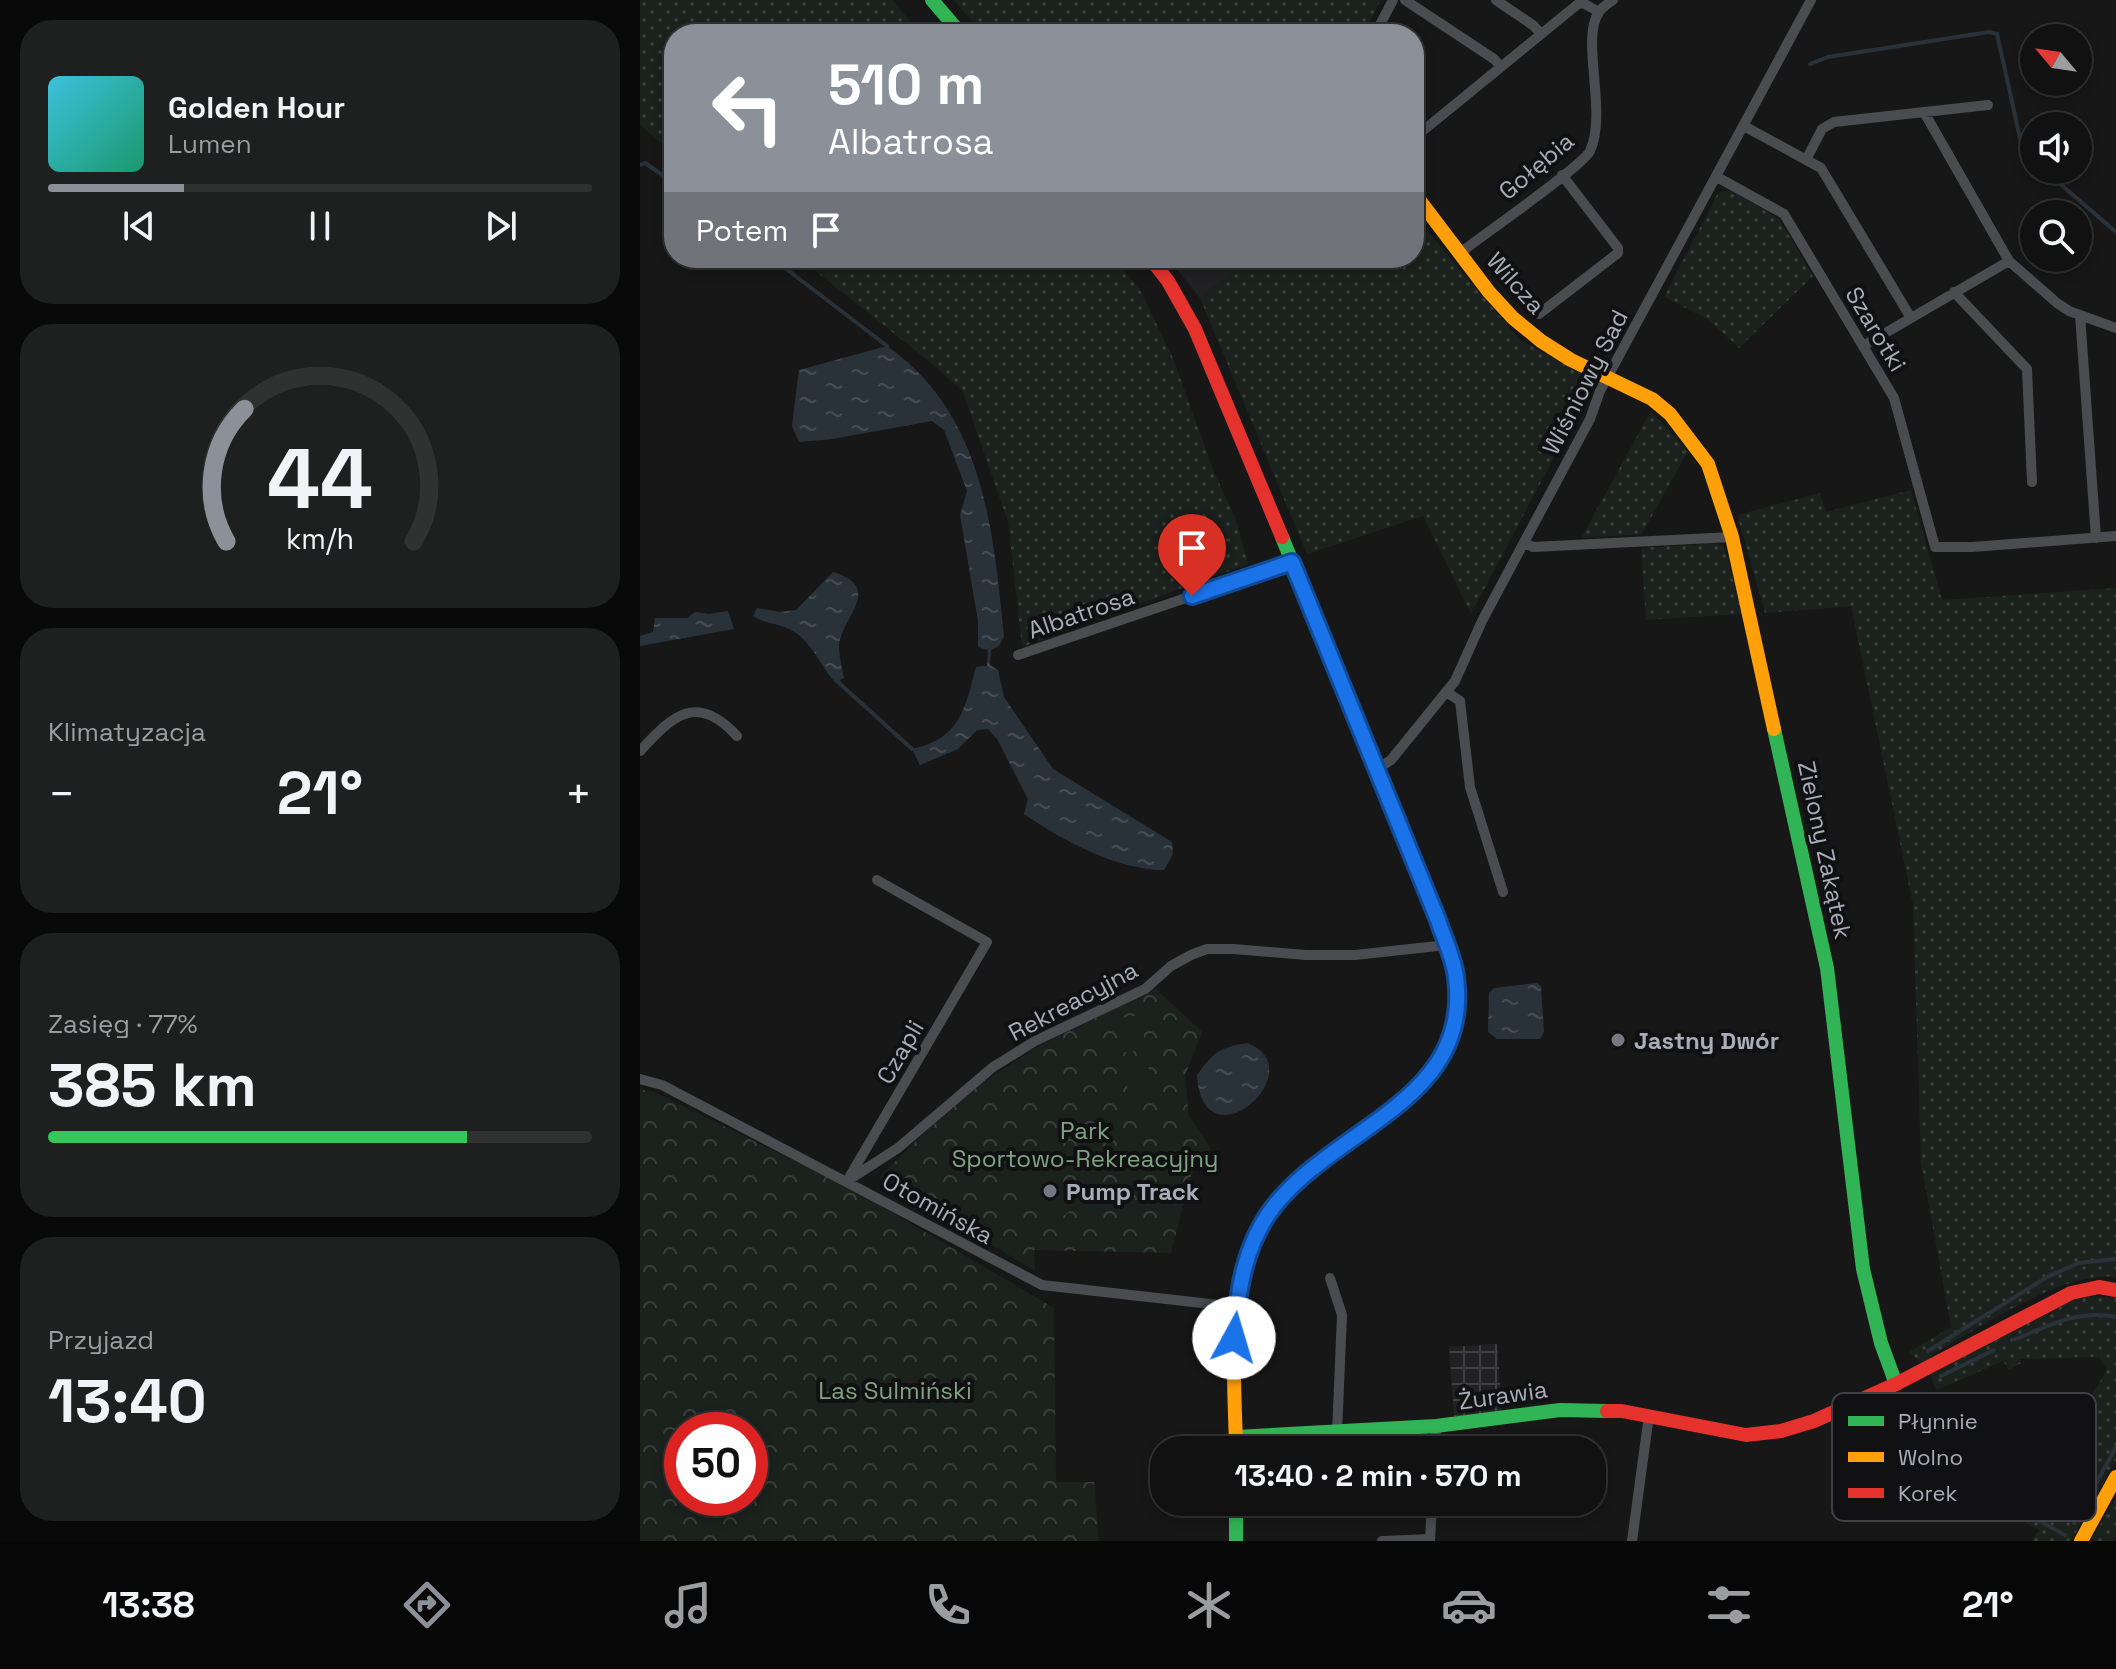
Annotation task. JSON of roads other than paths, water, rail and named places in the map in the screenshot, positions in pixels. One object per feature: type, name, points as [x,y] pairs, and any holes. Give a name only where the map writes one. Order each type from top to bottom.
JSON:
[{"type":"main road","points":[[932,0],[952,24]]},
{"type":"main road","name":"Wilcza","points":[[1424,206],[1489,292],[1513,318],[1571,360],[1608,376]]},
{"type":"main road","points":[[1157,268],[1195,329],[1377,769],[1447,945],[1456,979],[1458,1009],[1452,1039],[1440,1063],[1412,1092],[1314,1167],[1275,1205],[1257,1232],[1247,1256],[1237,1307],[1233,1354],[1236,1436]]},
{"type":"main road","name":"Zielony Zakątek","points":[[1608,376],[1652,399],[1691,438],[1708,464],[1732,537],[1827,968],[1863,1269],[1881,1343],[1896,1384]]},
{"type":"main road","name":"Żurawia","points":[[1876,1393],[2071,1293],[2099,1287],[2116,1290]]},
{"type":"main road","name":"Żurawia","points":[[1309,1436],[1436,1426],[1560,1410],[1622,1411],[1746,1435],[1781,1431],[1832,1413]]},
{"type":"main road","points":[[2096,1514],[2116,1477]]},
{"type":"main road","points":[[1236,1516],[1236,1541]]},
{"type":"main road","points":[[2081,1541],[2092,1521]]},
{"type":"street","points":[[1380,24],[1393,0]]},
{"type":"street","points":[[1405,0],[1494,59],[1501,67]]},
{"type":"street","points":[[1496,0],[1541,34]]},
{"type":"street","points":[[1424,130],[1578,4],[1583,3],[1599,12],[1613,0]]},
{"type":"street","name":"Wiśniowy Sad","points":[[1377,769],[1391,760],[1448,693],[1482,621],[1590,419],[1608,376],[1811,0]]},
{"type":"street","name":"Gołębia","points":[[1460,253],[1589,153],[1598,124],[1593,46],[1599,12]]},
{"type":"street","points":[[1806,160],[1827,125],[1988,105]]},
{"type":"street","points":[[1924,112],[2009,261],[2057,303],[2116,328]]},
{"type":"street","points":[[1744,126],[1821,168],[1911,318]]},
{"type":"street","points":[[1539,314],[1618,253],[1618,248],[1562,175]]},
{"type":"street","name":"Szarotki","points":[[1717,177],[1784,214],[1894,398],[1935,547],[2096,538]]},
{"type":"street","points":[[1863,346],[2009,261]]},
{"type":"street","points":[[1954,292],[2027,369],[2032,482]]},
{"type":"street","points":[[2080,315],[2096,538],[2116,536]]},
{"type":"street","points":[[1525,543],[1533,547],[1732,537]]},
{"type":"street","name":"Albatrosa","points":[[1018,655],[1292,562]]},
{"type":"street","points":[[1448,693],[1460,701],[1470,787],[1503,892]]},
{"type":"street","points":[[640,751],[682,713],[693,711],[709,713],[737,736]]},
{"type":"street","name":"Czapli","points":[[847,1181],[987,942],[877,880]]},
{"type":"street","name":"Rekreacyjna","points":[[847,1181],[898,1148],[993,1067],[1035,1041],[1145,989],[1171,966],[1191,955],[1207,949],[1220,949],[1355,955],[1447,945]]},
{"type":"street","name":"Otomińska","points":[[640,1079],[662,1085],[1042,1285],[1237,1307]]},
{"type":"street","points":[[1330,1278],[1342,1315],[1337,1433]]},
{"type":"street","points":[[1632,1541],[1649,1415]]},
{"type":"street","points":[[1436,1426],[1436,1436]]},
{"type":"street","points":[[1382,1541],[1430,1540],[1431,1516]]},
{"type":"water","points":[[887,346],[919,374],[945,405],[964,439],[978,476],[995,556],[1004,637],[999,646],[991,650],[990,665],[998,670],[1004,697],[1053,769],[1172,842],[1173,854],[1164,870],[1128,865],[1091,852],[1024,814],[1028,799],[997,739],[988,729],[977,730],[958,749],[920,765],[912,749],[941,738],[950,730],[964,709],[976,667],[987,666],[988,650],[978,647],[978,621],[960,515],[967,491],[944,430],[932,421],[799,442],[792,426],[799,370]]},
{"type":"water","points":[[833,572],[856,586],[858,595],[841,635],[839,646],[844,678],[836,683],[810,646],[797,634],[753,616],[757,608],[780,612],[796,610]]},
{"type":"water","points":[[728,611],[734,629],[640,646],[640,636],[653,632],[655,618],[687,618],[695,612],[709,614]]},
{"type":"water","points":[[1537,983],[1541,986],[1544,1032],[1540,1039],[1497,1039],[1488,1032],[1489,993],[1494,988]]},
{"type":"water","points":[[1247,1043],[1265,1056],[1269,1072],[1263,1090],[1250,1104],[1234,1113],[1217,1114],[1204,1102],[1197,1075],[1218,1052]]},
{"type":"waterway","points":[[1810,64],[1828,57],[1989,32],[1997,34],[2020,138]]},
{"type":"waterway","points":[[640,165],[645,163],[664,176]]},
{"type":"waterway","points":[[2060,184],[2116,232]]},
{"type":"waterway","points":[[785,268],[887,346]]},
{"type":"waterway","points":[[838,682],[912,749]]},
{"type":"waterway","points":[[1928,1351],[2047,1277],[2079,1263],[2116,1259]]},
{"type":"waterway","points":[[2014,1340],[2076,1317],[2116,1317]]},
{"type":"waterway","points":[[1941,1376],[1994,1350]]},
{"type":"waterway","points":[[2096,1483],[2116,1447]]},
{"type":"waterway","points":[[2040,1521],[2065,1535]]},
{"type":"place","name":"Jastny Dwór","points":[[1618,1040]]},
{"type":"place","name":"Pump Track","points":[[1050,1191]]},
{"type":"park label","name":"Park Sportowo-Rekreacyjny","points":[[1085,1144]]},
{"type":"park label","name":"Las Sulmiński","points":[[895,1390]]}]
